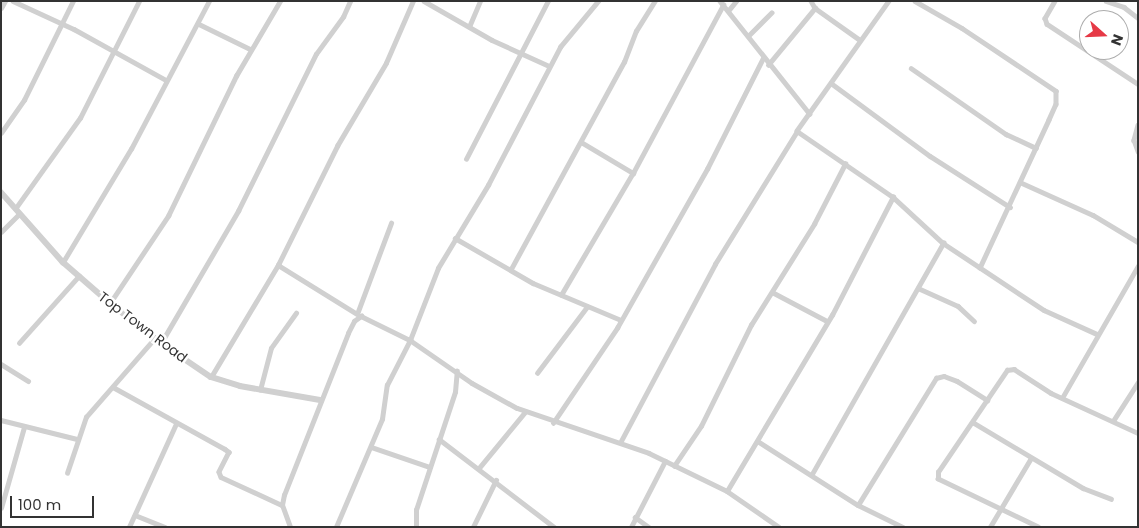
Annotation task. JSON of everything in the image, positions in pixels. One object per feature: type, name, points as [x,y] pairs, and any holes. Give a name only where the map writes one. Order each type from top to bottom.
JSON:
[{"type":"street","points":[[1,8],[5,1]]},
{"type":"street","points":[[13,1],[61,23],[166,80]]},
{"type":"street","points":[[1,132],[24,100],[73,1]]},
{"type":"street","points":[[1,232],[17,212],[70,134],[114,53],[139,1]]},
{"type":"street","points":[[63,262],[131,149],[166,80],[199,24],[209,1]]},
{"type":"street","points":[[110,303],[168,216],[250,49],[280,1]]},
{"type":"street","points":[[160,343],[238,211],[316,54],[343,17],[350,1]]},
{"type":"street","points":[[211,377],[278,265],[337,146],[386,63],[413,1]]},
{"type":"street","points":[[424,1],[549,66]]},
{"type":"street","points":[[469,26],[480,1]]},
{"type":"street","points":[[466,159],[548,1]]},
{"type":"street","points":[[336,527],[371,447],[384,411],[387,385],[410,340],[438,268],[492,177],[549,66],[570,32],[598,1]]},
{"type":"street","points":[[511,269],[568,161],[581,142],[624,62],[636,31],[656,1]]},
{"type":"street","points":[[728,10],[736,1]]},
{"type":"street","points":[[811,1],[815,8],[860,40]]},
{"type":"street","points":[[621,441],[715,264],[797,131],[888,1]]},
{"type":"street","points":[[916,1],[962,28],[1056,91],[1056,104],[1022,183],[980,268]]},
{"type":"street","points":[[1055,1],[1044,21],[1138,84]]},
{"type":"street","points":[[1106,1],[1124,7],[1138,18]]},
{"type":"street","points":[[1124,7],[1127,1]]},
{"type":"street","points":[[561,295],[633,173],[721,3],[748,36],[768,65],[810,114]]},
{"type":"street","points":[[768,65],[815,8]]},
{"type":"street","points":[[748,36],[771,13]]},
{"type":"street","points":[[199,24],[250,49]]},
{"type":"street","points":[[553,423],[621,320],[707,169],[763,58]]},
{"type":"street","points":[[911,68],[1006,134],[1036,148]]},
{"type":"street","points":[[831,83],[930,156],[1010,207]]},
{"type":"street","points":[[1138,125],[1134,140],[1138,151]]},
{"type":"street","points":[[797,131],[893,197],[943,243],[1044,310],[1097,334]]},
{"type":"street","points":[[581,142],[633,173]]},
{"type":"street","points":[[674,466],[701,426],[748,332],[774,293],[845,164]]},
{"type":"street","points":[[1022,183],[1093,215],[1138,242]]},
{"type":"street","name":"Top Town Road","points":[[1,192],[63,262],[160,343],[211,377],[260,390],[320,400]]},
{"type":"street","points":[[727,491],[759,442],[827,321],[893,197]]},
{"type":"street","points":[[290,527],[282,505],[320,400],[351,327],[359,315],[392,223]]},
{"type":"street","points":[[455,238],[561,295],[621,320]]},
{"type":"street","points":[[812,474],[943,243]]},
{"type":"street","points":[[278,265],[359,315],[410,340],[525,412],[553,423],[621,441],[727,491],[779,527]]},
{"type":"street","points":[[1062,398],[1097,334],[1138,266]]},
{"type":"street","points":[[19,342],[79,276]]},
{"type":"street","points":[[918,288],[958,306],[974,321]]},
{"type":"street","points":[[774,293],[827,321]]},
{"type":"street","points":[[537,373],[587,307]]},
{"type":"street","points":[[260,390],[271,348],[296,313]]},
{"type":"street","points":[[67,473],[76,439],[91,409],[114,387],[154,338]]},
{"type":"street","points":[[1,364],[28,381]]},
{"type":"street","points":[[1038,527],[938,479],[938,472],[974,423],[1007,370],[1014,369],[1062,398],[1138,433]]},
{"type":"street","points":[[416,527],[416,510],[455,392],[457,371]]},
{"type":"street","points":[[858,505],[936,378],[944,376],[957,381],[988,400]]},
{"type":"street","points":[[1113,421],[1138,382]]},
{"type":"street","points":[[114,387],[228,452],[219,472],[222,477],[282,505]]},
{"type":"street","points":[[479,468],[525,412]]},
{"type":"street","points":[[1,420],[76,439]]},
{"type":"street","points":[[974,423],[1083,488],[1111,499]]},
{"type":"street","points":[[129,527],[176,424]]},
{"type":"street","points":[[1,508],[24,427]]},
{"type":"street","points":[[439,439],[496,480],[547,525],[554,527]]},
{"type":"street","points":[[759,442],[858,505],[903,527]]},
{"type":"street","points":[[371,447],[430,466]]},
{"type":"street","points":[[990,527],[1031,458]]},
{"type":"street","points":[[631,527],[665,461]]},
{"type":"street","points":[[473,527],[496,480]]},
{"type":"street","points":[[135,515],[165,527]]},
{"type":"street","points":[[635,517],[649,527]]}]
